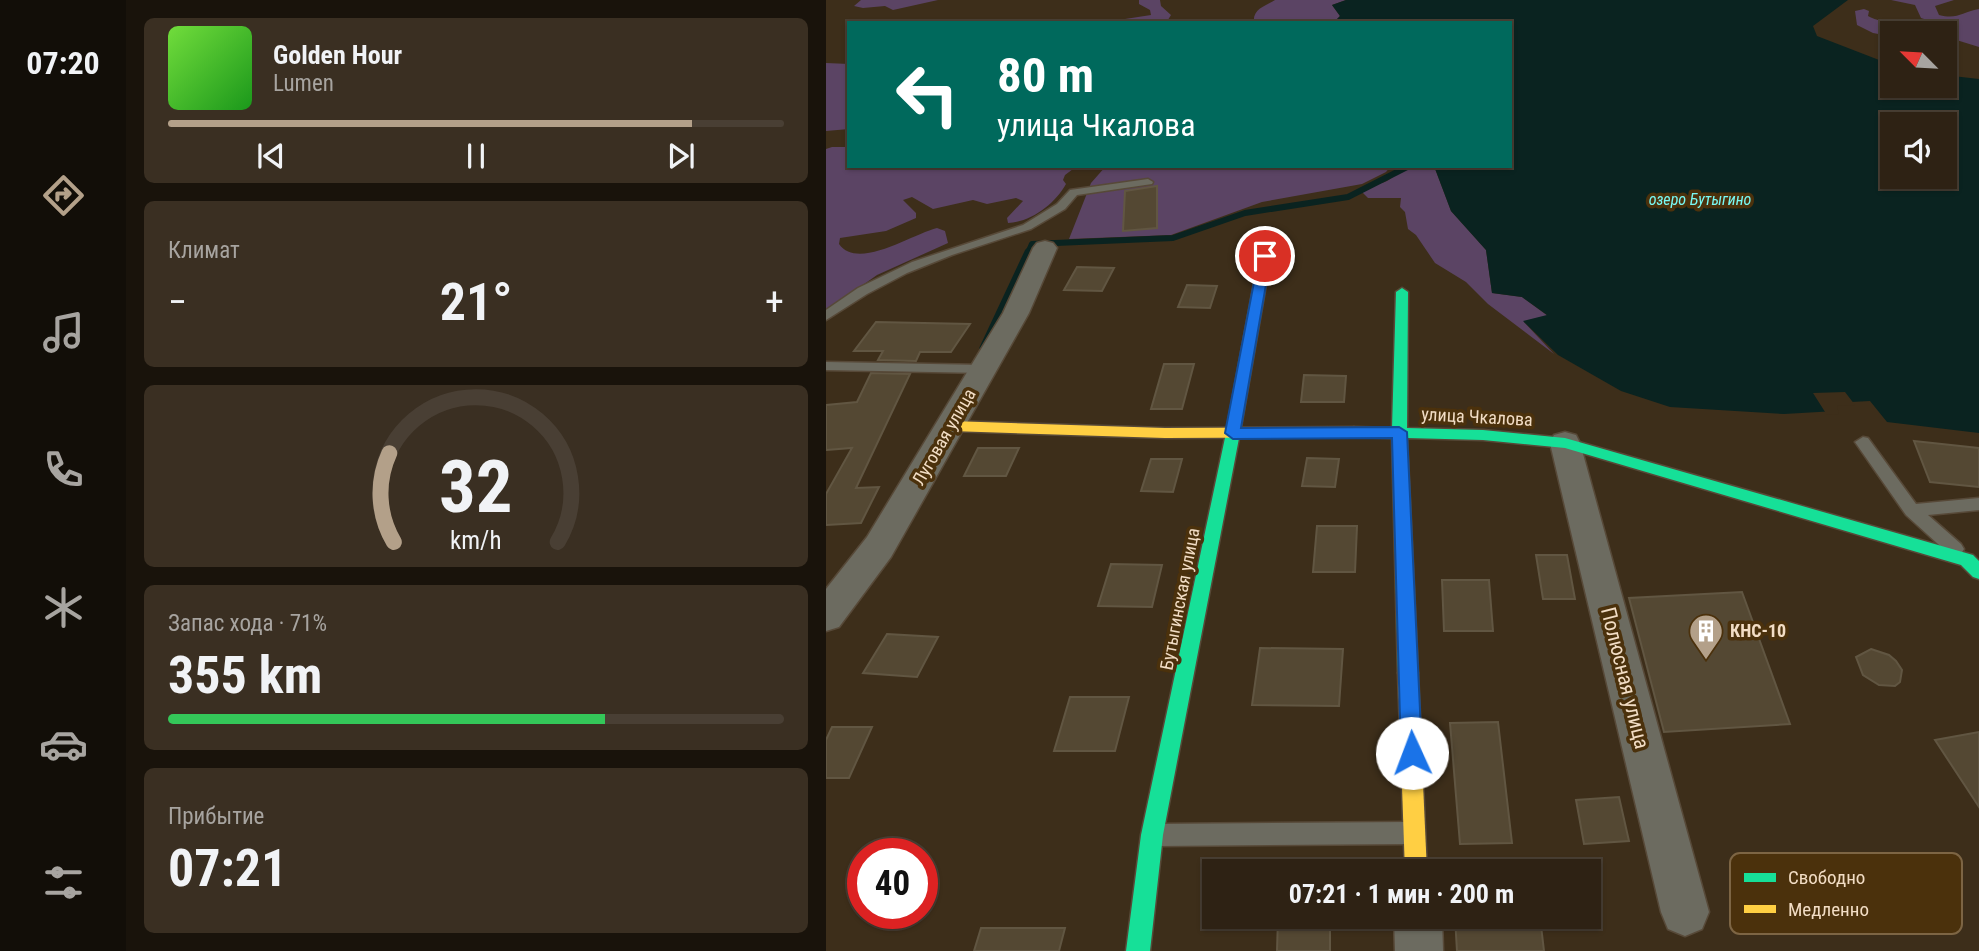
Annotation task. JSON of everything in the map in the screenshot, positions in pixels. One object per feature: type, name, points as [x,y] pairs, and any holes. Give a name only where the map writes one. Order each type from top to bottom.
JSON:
[{"type":"street","name":"Луговая улица","points":[[826,616],[879,547],[1017,313],[1045,248]]},
{"type":"street","name":"Бутыгинская улица","points":[[1138,951],[1152,835],[1233,433],[1265,256]]},
{"type":"street","points":[[1402,292],[1399,432],[1416,859]]},
{"type":"street","name":"улица Чкалова","points":[[951,426],[1233,433],[1399,432],[1513,436],[1565,443],[1973,566]]},
{"type":"street","name":"Полюсная улица","points":[[1565,443],[1685,912]]},
{"type":"street","points":[[1418,929],[1419,951]]},
{"type":"lane","points":[[826,316],[844,300],[930,259],[1021,229],[1063,206],[1074,192],[1148,182]]},
{"type":"lane","points":[[826,366],[984,369]]},
{"type":"lane","points":[[1863,442],[1912,510],[1973,566]]},
{"type":"lane","points":[[1912,510],[1971,502],[1979,504]]},
{"type":"lane","points":[[1152,835],[1415,833]]},
{"type":"shaded area","points":[[861,0],[938,0],[893,10],[885,6],[854,6]]},
{"type":"shaded area","points":[[1139,0],[1160,0],[1161,6],[1171,15],[1167,21],[1112,21],[1151,15],[1150,10],[1139,4]]},
{"type":"shaded area","points":[[1275,0],[1346,0],[1332,5],[1340,16],[1335,21],[1254,21],[1255,14]]},
{"type":"shaded area","points":[[1891,0],[1954,0],[1935,6],[1939,15],[1945,16],[1979,9],[1979,47],[1957,40],[1957,21],[1930,21],[1921,18],[1915,5]]},
{"type":"shaded area","points":[[1855,11],[1869,11],[1868,16],[1882,21],[1880,34],[1857,25]]},
{"type":"shaded area","points":[[826,63],[847,64],[847,129],[826,131]]},
{"type":"shaded area","points":[[847,147],[847,168],[1074,168],[1065,175],[1063,180],[1066,184],[1049,205],[1017,222],[1008,223],[1007,218],[1023,201],[1016,198],[987,204],[973,200],[933,209],[912,197],[903,200],[916,213],[916,218],[886,231],[840,238],[839,244],[848,251],[859,254],[872,252],[937,228],[945,231],[948,243],[877,275],[826,311],[826,149]]},
{"type":"shaded area","points":[[1104,168],[1389,168],[1362,184],[1262,202],[1171,235],[1069,239],[1091,183]]},
{"type":"shaded area","points":[[1399,168],[1435,168],[1451,211],[1486,250],[1492,293],[1522,297],[1548,316],[1524,322],[1554,354],[1488,304],[1466,282],[1435,263],[1416,235],[1408,229],[1405,212],[1400,207],[1401,198],[1368,198],[1360,190],[1389,180]]},
{"type":"water","name":"озеро Бутыгино","points":[[1346,0],[1848,0],[1813,26],[1817,36],[1880,60],[1880,98],[1957,98],[1957,76],[1979,79],[1979,433],[1887,422],[1870,401],[1832,403],[1836,411],[1784,414],[1670,407],[1621,391],[1558,355],[1523,321],[1547,315],[1522,297],[1492,293],[1486,250],[1451,211],[1435,168],[1512,168],[1512,21],[1335,21],[1340,16],[1332,5]]},
{"type":"pier","points":[[1845,392],[1855,405],[1837,406],[1839,414],[1827,415],[1813,393]]},
{"type":"building","points":[[1157,186],[1157,228],[1123,231],[1125,191]]},
{"type":"building","points":[[1077,267],[1114,268],[1102,291],[1064,290]]},
{"type":"building","points":[[1187,285],[1217,286],[1210,308],[1178,307]]},
{"type":"building","points":[[876,322],[970,324],[951,352],[920,352],[916,361],[878,360],[883,351],[854,351]]},
{"type":"building","points":[[1164,364],[1194,364],[1182,409],[1151,409]]},
{"type":"building","points":[[871,373],[910,374],[856,488],[879,487],[861,523],[826,525],[826,494],[852,448],[826,450],[826,405],[857,402]]},
{"type":"building","points":[[1304,375],[1346,376],[1344,402],[1301,402]]},
{"type":"building","points":[[1914,441],[1979,448],[1979,487],[1930,482]]},
{"type":"building","points":[[978,448],[1019,448],[1006,476],[964,476]]},
{"type":"building","points":[[1307,458],[1339,459],[1335,487],[1302,486]]},
{"type":"building","points":[[1151,459],[1182,459],[1173,492],[1141,491]]},
{"type":"building","points":[[1317,526],[1357,526],[1355,572],[1313,572]]},
{"type":"building","points":[[1536,555],[1567,555],[1575,599],[1543,599]]},
{"type":"building","points":[[1111,564],[1162,565],[1152,607],[1098,606]]},
{"type":"building","points":[[1442,580],[1489,580],[1493,631],[1444,631]]},
{"type":"building","name":"КНС-10","points":[[1742,592],[1790,724],[1664,732],[1629,598]]},
{"type":"building","points":[[887,634],[938,637],[917,677],[863,673]]},
{"type":"building","points":[[1260,648],[1343,649],[1339,706],[1252,705]]},
{"type":"building","points":[[1871,649],[1889,655],[1902,670],[1900,682],[1895,686],[1879,685],[1863,675],[1856,657]]},
{"type":"building","points":[[1070,697],[1129,697],[1115,751],[1054,751]]},
{"type":"building","points":[[1498,722],[1512,843],[1460,844],[1450,723]]},
{"type":"building","points":[[832,727],[872,727],[849,778],[826,778],[826,740]]},
{"type":"building","points":[[1979,732],[1979,807],[1935,740]]},
{"type":"building","points":[[1619,797],[1629,841],[1584,844],[1576,800]]},
{"type":"building","points":[[981,928],[1065,928],[1059,951],[974,951]]},
{"type":"building","points":[[1278,929],[1330,929],[1330,951],[1277,951]]},
{"type":"building","points":[[1456,929],[1541,929],[1544,951],[1457,951]]},
{"type":"waterway","points":[[1028,253],[1032,244],[1173,238],[1245,213],[1348,197],[1405,168]]},
{"type":"waterway","points":[[983,348],[1028,252]]},
{"type":"traffic: fast","points":[[1138,951],[1152,835],[1233,433],[1265,256]]},
{"type":"traffic: fast","points":[[1402,292],[1399,433],[1408,673]]},
{"type":"traffic: fast","points":[[1354,432],[1483,435],[1565,443],[1967,560],[1979,572]]},
{"type":"traffic: slow","points":[[951,426],[1165,433],[1354,432]]},
{"type":"traffic: slow","points":[[1408,673],[1415,859]]},
{"type":"place","name":"КНС-10","points":[[1706,661]]},
{"type":"route","points":[[1265,256],[1233,433],[1399,432],[1412,753]]}]
